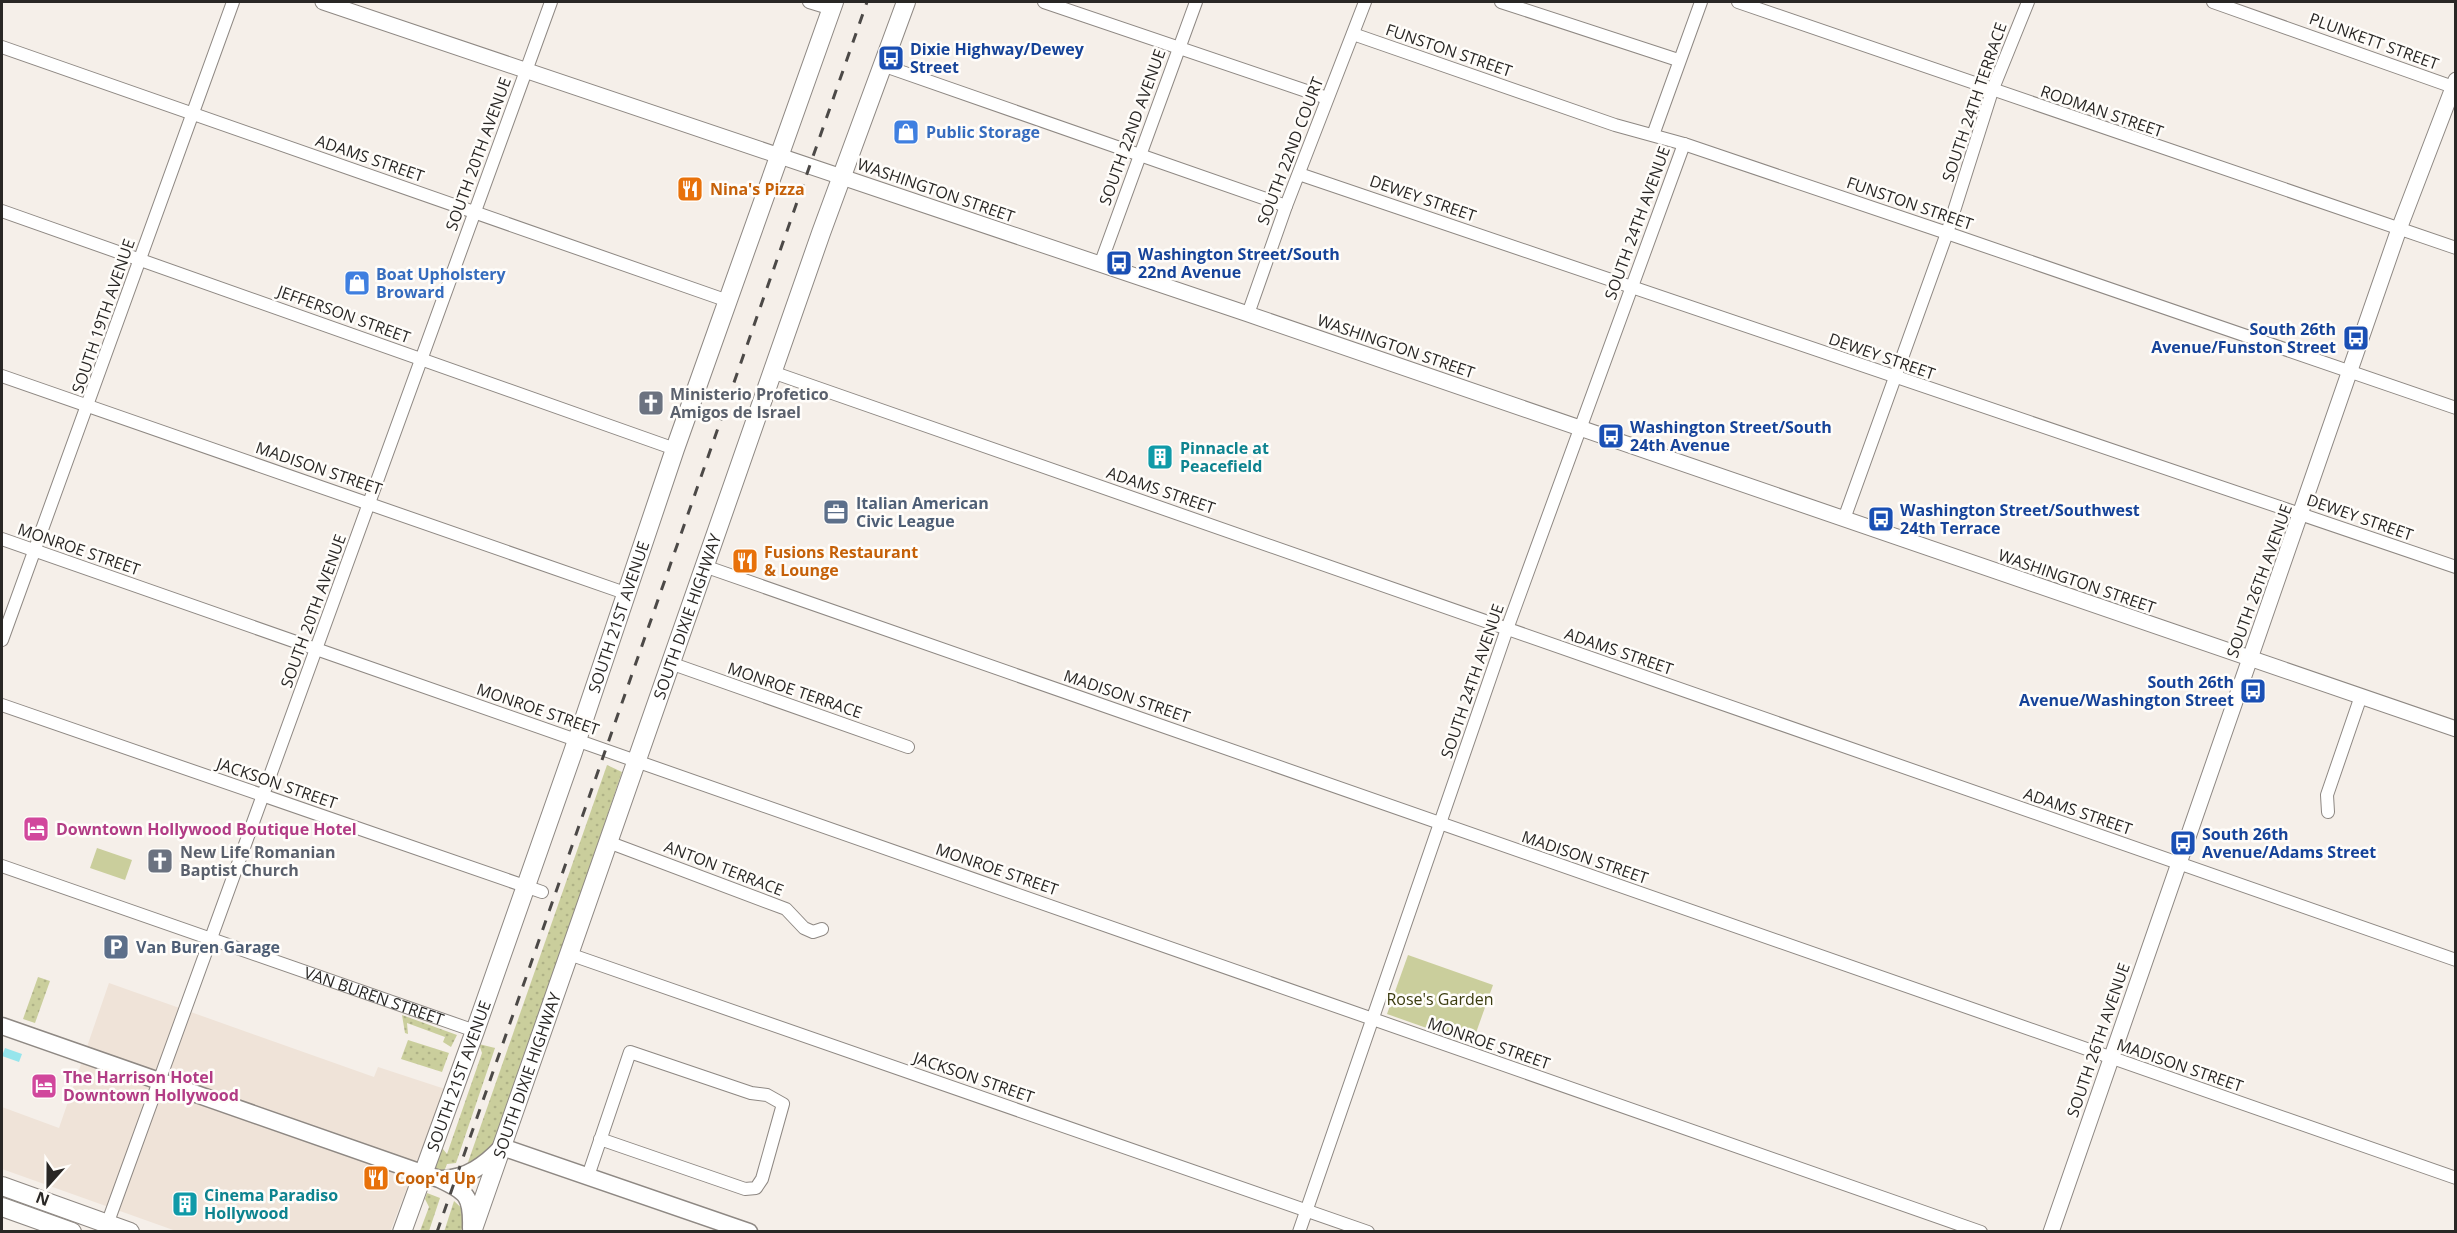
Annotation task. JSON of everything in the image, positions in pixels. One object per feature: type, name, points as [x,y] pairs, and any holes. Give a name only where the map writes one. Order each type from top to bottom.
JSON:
[{"type":"main road","name":"SOUTH DIXIE HIGHWAY","points":[[472,1232],[772,372],[906,2]]},
{"type":"main road","name":"SOUTH 21ST AVENUE","points":[[402,1232],[431,1176],[475,1031],[534,890],[577,741],[625,593],[833,5]]},
{"type":"main road","points":[[2,1026],[459,1187],[472,1206],[472,1232]]},
{"type":"main road","points":[[431,1176],[455,1178],[476,1170],[502,1147],[747,1231]]},
{"type":"main road","points":[[2,1186],[106,1228],[130,1232]]},
{"type":"main road","points":[[2,1207],[72,1232]]},
{"type":"street","name":"SOUTH 19TH AVENUE","points":[[2,640],[233,2]]},
{"type":"street","name":"WASHINGTON STREET","points":[[323,2],[1248,314],[2456,729]]},
{"type":"street","name":"SOUTH 20TH AVENUE","points":[[106,1228],[525,70],[552,2]]},
{"type":"street","points":[[809,2],[833,5]]},
{"type":"street","points":[[1044,2],[1327,98]]},
{"type":"street","name":"SOUTH 22ND AVENUE","points":[[1100,265],[1196,2]]},
{"type":"street","name":"SOUTH 22ND COURT","points":[[1248,314],[1286,206],[1365,2]]},
{"type":"street","points":[[1501,2],[1528,6],[1678,60]]},
{"type":"street","name":"SOUTH 24TH AVENUE","points":[[1653,135],[1678,60],[1701,2]]},
{"type":"street","name":"RODMAN STREET","points":[[1738,2],[1992,91],[2456,248]]},
{"type":"street","name":"SOUTH 24TH TERRACE","points":[[1844,519],[1947,233],[1992,91],[2028,2]]},
{"type":"street","name":"PLUNKETT STREET","points":[[2213,2],[2454,85]]},
{"type":"street","name":"FUNSTON STREET","points":[[1353,34],[1615,125],[1684,144],[1947,233],[2456,408]]},
{"type":"street","name":"ADAMS STREET","points":[[2,47],[728,301]]},
{"type":"street","points":[[882,65],[1286,206]]},
{"type":"street","name":"SOUTH 26TH AVENUE","points":[[2051,1232],[2399,229],[2454,85]]},
{"type":"street","name":"SOUTH 24TH AVENUE","points":[[1299,1232],[1507,629],[1684,144]]},
{"type":"street","name":"DEWEY STREET","points":[[1299,174],[2456,567]]},
{"type":"street","name":"JEFFERSON STREET","points":[[2,211],[675,448]]},
{"type":"street","name":"ADAMS STREET","points":[[772,372],[2456,960]]},
{"type":"street","name":"MADISON STREET","points":[[2,376],[625,593]]},
{"type":"street","name":"MONROE STREET","points":[[2,539],[1981,1232]]},
{"type":"street","name":"MADISON STREET","points":[[704,566],[2456,1178]]},
{"type":"street","name":"MONROE TERRACE","points":[[670,663],[908,747]]},
{"type":"street","points":[[2328,812],[2327,795],[2361,696]]},
{"type":"street","name":"JACKSON STREET","points":[[2,705],[534,890]]},
{"type":"street","name":"ANTON TERRACE","points":[[608,842],[786,909],[804,928],[813,932],[822,929]]},
{"type":"street","name":"VAN BUREN STREET","points":[[2,866],[475,1031]]},
{"type":"street","name":"JACKSON STREET","points":[[569,954],[1368,1232]]},
{"type":"street","points":[[588,1176],[600,1139],[630,1052],[751,1093],[767,1095],[783,1104],[762,1179],[756,1188],[745,1189],[600,1139]]},
{"type":"shaded area","points":[[109,983],[374,1077],[378,1067],[445,1089],[390,1232],[176,1231],[2,1169],[2,1107],[59,1128]]},
{"type":"green space","points":[[607,765],[622,772],[494,1151],[466,1168]]},
{"type":"green space","points":[[97,848],[132,860],[125,880],[90,868]]},
{"type":"green space","name":"Rose's Garden","points":[[1408,955],[1493,985],[1472,1044],[1387,1014]]},
{"type":"green space","points":[[38,977],[50,981],[35,1023],[23,1019]]},
{"type":"green space","points":[[402,1015],[457,1035],[451,1047],[443,1042],[445,1037],[407,1023],[408,1034],[405,1033]]},
{"type":"green space","points":[[408,1040],[449,1053],[442,1072],[401,1059]]},
{"type":"green space","points":[[479,1044],[495,1048],[456,1163],[447,1164],[443,1174],[434,1170],[442,1148],[447,1154],[482,1053]]},
{"type":"green space","points":[[427,1193],[440,1198],[429,1231],[420,1231],[429,1207],[425,1199]]},
{"type":"green space","points":[[454,1201],[467,1213],[461,1231],[444,1232]]},
{"type":"water","points":[[5,1048],[22,1054],[19,1062],[2,1056]]},
{"type":"railway","points":[[437,1232],[867,2]]},
{"type":"place","name":"Dixie Highway/Dewey Street","points":[[891,58]]},
{"type":"place","name":"Public Storage","points":[[906,132]]},
{"type":"place","name":"Nina's Pizza","points":[[690,189]]},
{"type":"place","name":"Washington Street/South 22nd Avenue","points":[[1119,263]]},
{"type":"place","name":"Boat Upholstery Broward","points":[[357,283]]},
{"type":"place","name":"South 26th Avenue/Funston Street","points":[[2356,338]]},
{"type":"place","name":"Ministerio Profetico Amigos de Israel","points":[[651,403]]},
{"type":"place","name":"Washington Street/South 24th Avenue","points":[[1611,436]]},
{"type":"place","name":"Pinnacle at Peacefield","points":[[1160,457]]},
{"type":"place","name":"Italian American Civic League","points":[[836,512]]},
{"type":"place","name":"Washington Street/Southwest 24th Terrace","points":[[1881,519]]},
{"type":"place","name":"Fusions Restaurant & Lounge","points":[[745,561]]},
{"type":"place","name":"South 26th Avenue/Washington Street","points":[[2253,691]]},
{"type":"place","name":"Downtown Hollywood Boutique Hotel","points":[[36,829]]},
{"type":"place","name":"South 26th Avenue/Adams Street","points":[[2183,843]]},
{"type":"place","name":"New Life Romanian Baptist Church","points":[[160,861]]},
{"type":"place","name":"Van Buren Garage","points":[[116,947]]},
{"type":"place","name":"The Harrison Hotel Downtown Hollywood","points":[[44,1086]]},
{"type":"place","name":"Coop'd Up","points":[[376,1178]]},
{"type":"place","name":"Cinema Paradiso Hollywood","points":[[185,1204]]}]
